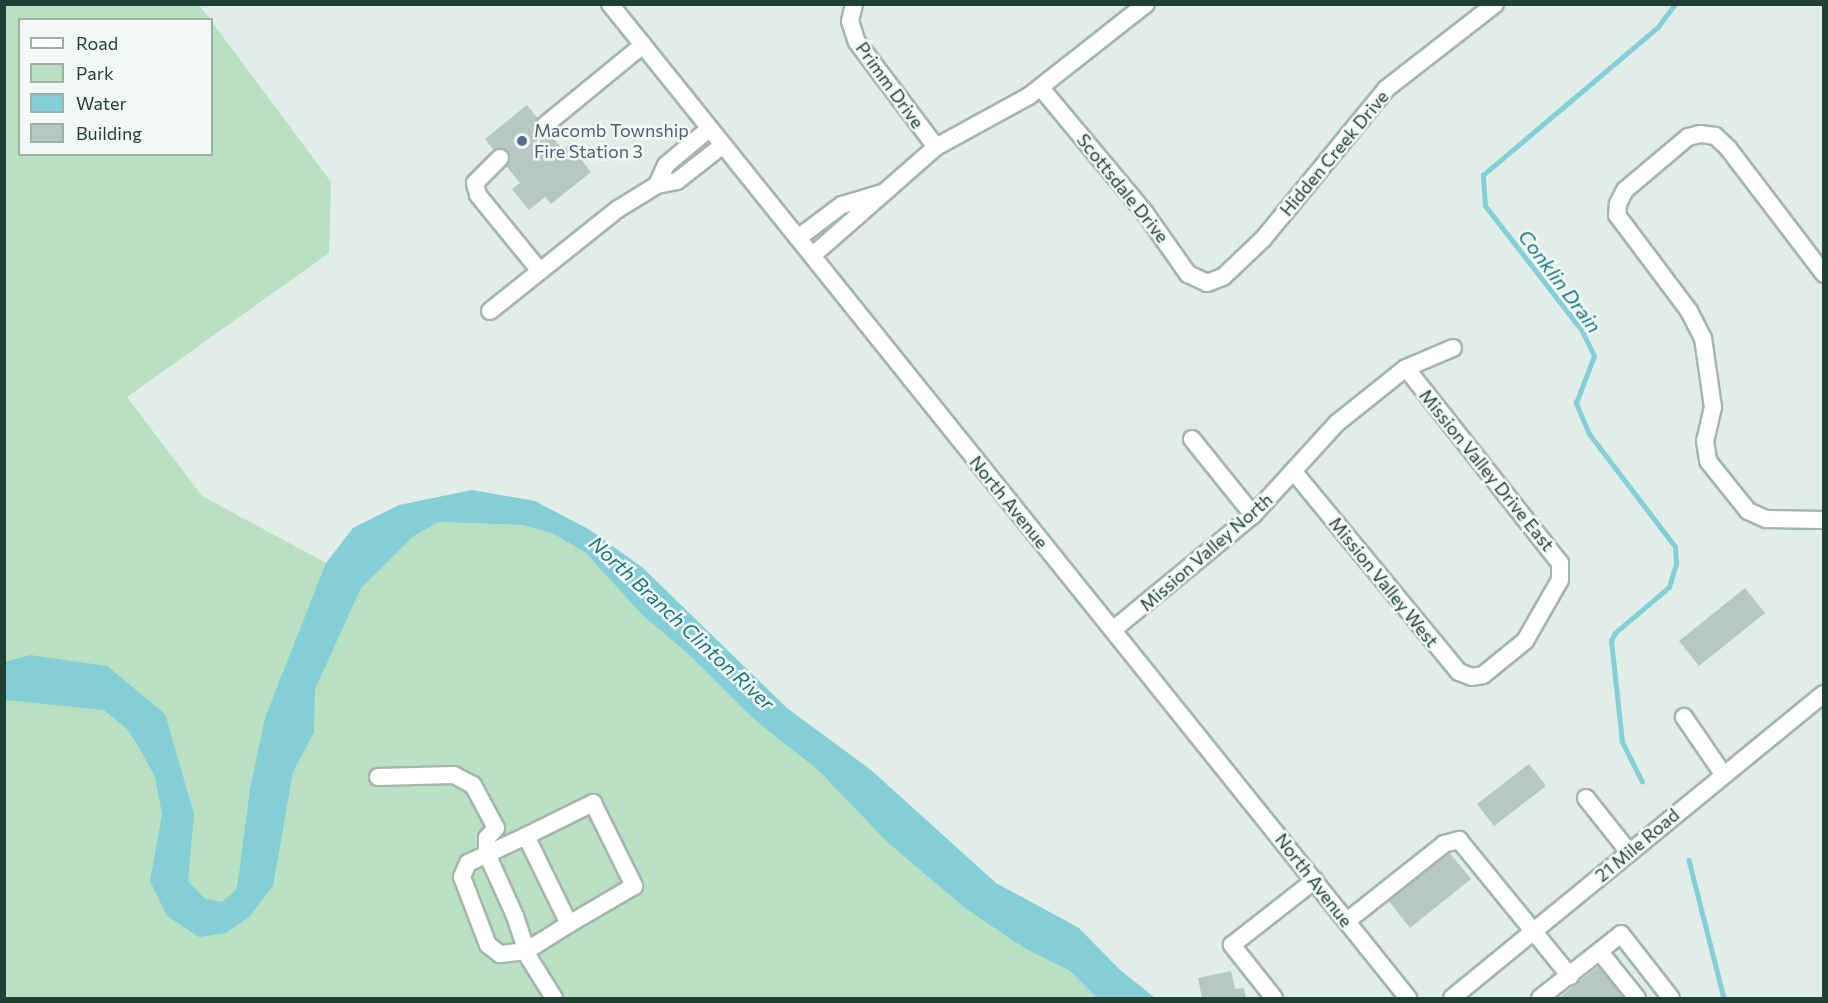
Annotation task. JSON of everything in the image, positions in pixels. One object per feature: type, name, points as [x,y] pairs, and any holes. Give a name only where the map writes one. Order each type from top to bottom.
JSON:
[{"type":"street","name":"North Avenue","points":[[610,4],[1315,880],[1408,999]]},
{"type":"street","points":[[813,255],[936,147],[1041,88],[1146,4]]},
{"type":"street","name":"Hidden Creek Drive","points":[[1207,283],[1223,277],[1263,239],[1386,89],[1495,4]]},
{"type":"street","name":"Primm Drive","points":[[852,13],[863,52],[936,147]]},
{"type":"street","points":[[544,126],[643,45]]},
{"type":"street","name":"Scottsdale Drive","points":[[1041,88],[1145,213],[1188,274],[1207,283]]},
{"type":"street","points":[[657,185],[666,165],[710,128]]},
{"type":"street","points":[[1824,274],[1728,148],[1715,136],[1700,134],[1688,137],[1625,190],[1618,204],[1617,215],[1689,311],[1703,338],[1713,407],[1705,441],[1708,461],[1748,510],[1766,519],[1824,520]]},
{"type":"street","points":[[490,311],[618,209],[657,185],[677,181],[723,145]]},
{"type":"street","points":[[500,158],[475,183],[478,195],[540,271]]},
{"type":"street","points":[[798,238],[842,205],[888,191]]},
{"type":"street","name":"Mission Valley North","points":[[1114,630],[1253,515],[1294,472],[1327,432],[1406,368],[1453,348]]},
{"type":"street","name":"Mission Valley Drive East","points":[[1406,368],[1556,555],[1562,575],[1530,636],[1483,675]]},
{"type":"street","points":[[1192,439],[1253,515]]},
{"type":"street","name":"Mission Valley West","points":[[1294,472],[1455,668],[1467,676],[1483,675]]},
{"type":"street","name":"21 Mile Road","points":[[1452,999],[1723,774],[1824,694]]},
{"type":"street","points":[[1684,717],[1723,774]]},
{"type":"street","points":[[378,777],[454,775],[473,785],[496,828],[487,838],[488,854],[515,915],[526,951],[554,999]]},
{"type":"street","points":[[1586,798],[1629,852]]},
{"type":"street","points":[[593,803],[634,886],[526,951],[500,954],[488,945],[462,877],[468,862],[488,854],[593,803]]},
{"type":"street","points":[[526,836],[569,924]]},
{"type":"street","points":[[1347,921],[1444,844],[1459,840],[1570,976]]},
{"type":"street","points":[[1274,999],[1232,945],[1315,880]]},
{"type":"street","points":[[1540,999],[1621,934],[1671,999]]},
{"type":"street","points":[[1600,952],[1637,999]]},
{"type":"green space","points":[[5,4],[199,5],[209,18],[18,18],[18,156],[213,156],[213,23],[331,182],[329,253],[127,397],[202,496],[326,563],[361,588],[414,536],[439,522],[522,525],[552,533],[586,553],[642,615],[686,652],[756,721],[818,770],[887,842],[966,909],[1024,948],[1070,971],[1097,998],[5,998]]},
{"type":"water","name":"North Branch Clinton River","points":[[472,490],[535,501],[590,530],[643,568],[787,708],[871,770],[996,883],[1079,928],[1119,969],[1155,998],[1097,998],[1070,971],[1024,948],[966,909],[887,842],[818,770],[756,721],[686,652],[642,615],[586,553],[552,533],[522,525],[439,522],[414,536],[361,588],[315,689],[314,732],[293,772],[273,886],[249,917],[226,933],[199,937],[167,916],[150,881],[162,814],[155,777],[128,730],[104,710],[5,700],[5,662],[30,655],[107,666],[165,714],[194,814],[188,881],[205,899],[222,902],[236,890],[250,789],[265,718],[326,563],[353,528],[399,505]]},
{"type":"building","points":[[527,105],[563,150],[569,145],[591,172],[551,204],[545,197],[529,210],[512,189],[520,183],[485,139]]},
{"type":"building","points":[[1745,588],[1765,613],[1699,666],[1679,641]]},
{"type":"building","points":[[1529,764],[1546,786],[1494,826],[1477,804]]},
{"type":"building","points":[[1449,852],[1471,879],[1410,928],[1388,900]]},
{"type":"building","points":[[1601,964],[1629,998],[1559,998]]},
{"type":"building","points":[[1231,971],[1235,989],[1244,988],[1246,998],[1202,998],[1198,978]]},
{"type":"waterway","name":"Conklin Drain","points":[[1642,782],[1622,742],[1611,641],[1615,633],[1669,587],[1676,564],[1675,547],[1589,434],[1576,403],[1594,356],[1582,331],[1485,206],[1483,175],[1657,28],[1675,4]]},
{"type":"waterway","name":"Conklin Drain","points":[[1689,860],[1724,998]]},
{"type":"place","name":"Macomb Township Fire Station 3","points":[[522,141]]}]
